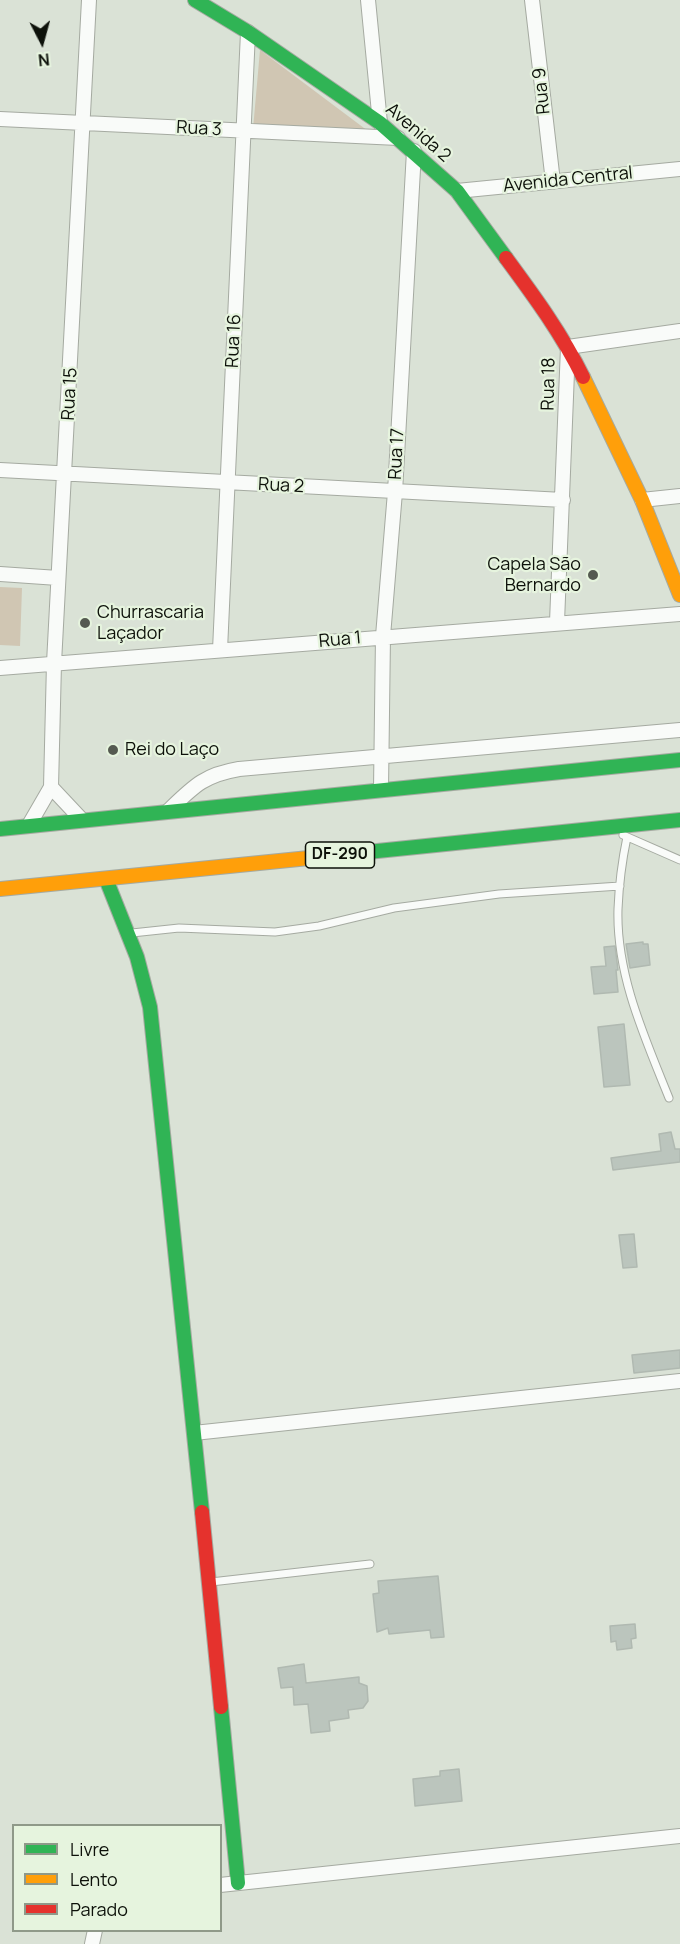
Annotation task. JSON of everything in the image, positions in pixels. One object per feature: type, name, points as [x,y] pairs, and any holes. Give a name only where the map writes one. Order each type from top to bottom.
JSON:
[{"type":"main road","name":"Avenida 2","points":[[200,1],[380,123],[457,191],[542,307],[568,347]]},
{"type":"main road","name":"Rua 18","points":[[568,347],[642,500],[680,595]]},
{"type":"main road","points":[[0,829],[680,760]]},
{"type":"main road","name":"DF-290","points":[[0,889],[680,820]]},
{"type":"main road","points":[[106,879],[129,933],[146,983],[150,1006],[238,1883]]},
{"type":"street","name":"Rua 15","points":[[51,787],[58,578],[66,473],[89,0]]},
{"type":"street","points":[[368,0],[380,123]]},
{"type":"street","name":"Rua 9","points":[[532,0],[553,182]]},
{"type":"street","name":"Rua 16","points":[[220,650],[248,32]]},
{"type":"street","name":"Rua 3","points":[[0,119],[399,138]]},
{"type":"street","name":"Rua 17","points":[[381,789],[382,636],[395,492],[414,152]]},
{"type":"street","name":"Avenida Central","points":[[457,191],[680,169]]},
{"type":"street","points":[[568,347],[680,332]]},
{"type":"street","name":"Rua 18","points":[[557,622],[568,347]]},
{"type":"street","name":"Rua 2","points":[[0,470],[563,500]]},
{"type":"street","points":[[642,500],[680,496]]},
{"type":"street","points":[[0,574],[58,578]]},
{"type":"street","name":"Rua 1","points":[[0,668],[680,614]]},
{"type":"street","points":[[167,812],[194,786],[209,776],[223,772],[680,730]]},
{"type":"street","points":[[29,825],[51,787],[82,820]]},
{"type":"street","points":[[194,1433],[680,1381]]},
{"type":"street","points":[[222,1885],[680,1836]]},
{"type":"lane","points":[[610,828],[680,860]]},
{"type":"lane","points":[[627,837],[620,886],[621,952],[642,1029],[669,1098]]},
{"type":"lane","points":[[129,933],[179,928],[275,932],[319,926],[406,906],[499,894],[620,886]]},
{"type":"lane","points":[[209,1582],[370,1564]]},
{"type":"shaded area","points":[[260,50],[376,137],[253,129]]},
{"type":"shaded area","points":[[0,587],[22,588],[20,646],[0,645]]},
{"type":"building","points":[[643,942],[643,944],[648,944],[650,965],[630,968],[626,944]]},
{"type":"building","points":[[615,946],[618,992],[594,994],[591,967],[606,966],[604,947]]},
{"type":"building","points":[[624,1024],[630,1085],[604,1087],[598,1027]]},
{"type":"building","points":[[671,1132],[675,1149],[680,1149],[680,1162],[613,1170],[611,1158],[661,1151],[659,1134]]},
{"type":"building","points":[[634,1234],[637,1267],[623,1268],[619,1235]]},
{"type":"building","points":[[680,1350],[680,1368],[634,1373],[632,1355]]},
{"type":"building","points":[[438,1576],[444,1637],[431,1638],[430,1630],[389,1634],[388,1628],[377,1632],[373,1594],[379,1593],[378,1581]]},
{"type":"building","points":[[635,1624],[636,1638],[631,1639],[632,1648],[617,1650],[616,1641],[611,1642],[610,1626]]},
{"type":"building","points":[[304,1664],[306,1683],[359,1677],[359,1683],[367,1686],[368,1701],[363,1708],[348,1710],[349,1718],[329,1721],[330,1731],[311,1733],[308,1704],[294,1705],[293,1687],[281,1688],[278,1668]]},
{"type":"building","points":[[459,1769],[462,1801],[415,1806],[413,1779],[440,1776],[440,1771]]},
{"type":"traffic: fast","points":[[195,0],[248,32],[380,123],[457,191],[506,258]]},
{"type":"traffic: fast","points":[[0,829],[680,760]]},
{"type":"traffic: fast","points":[[309,858],[680,820]]},
{"type":"traffic: fast","points":[[106,879],[137,957],[150,1007],[202,1512]]},
{"type":"traffic: fast","points":[[221,1707],[238,1883]]},
{"type":"traffic: slow","points":[[583,377],[642,500],[680,595]]},
{"type":"traffic: slow","points":[[0,889],[309,858]]},
{"type":"traffic: jam","points":[[506,258],[557,330],[583,377]]},
{"type":"traffic: jam","points":[[202,1512],[221,1707]]},
{"type":"place","name":"Capela São Bernardo","points":[[593,575]]},
{"type":"place","name":"Churrascaria Laçador","points":[[85,623]]},
{"type":"place","name":"Rei do Laço","points":[[113,750]]}]
